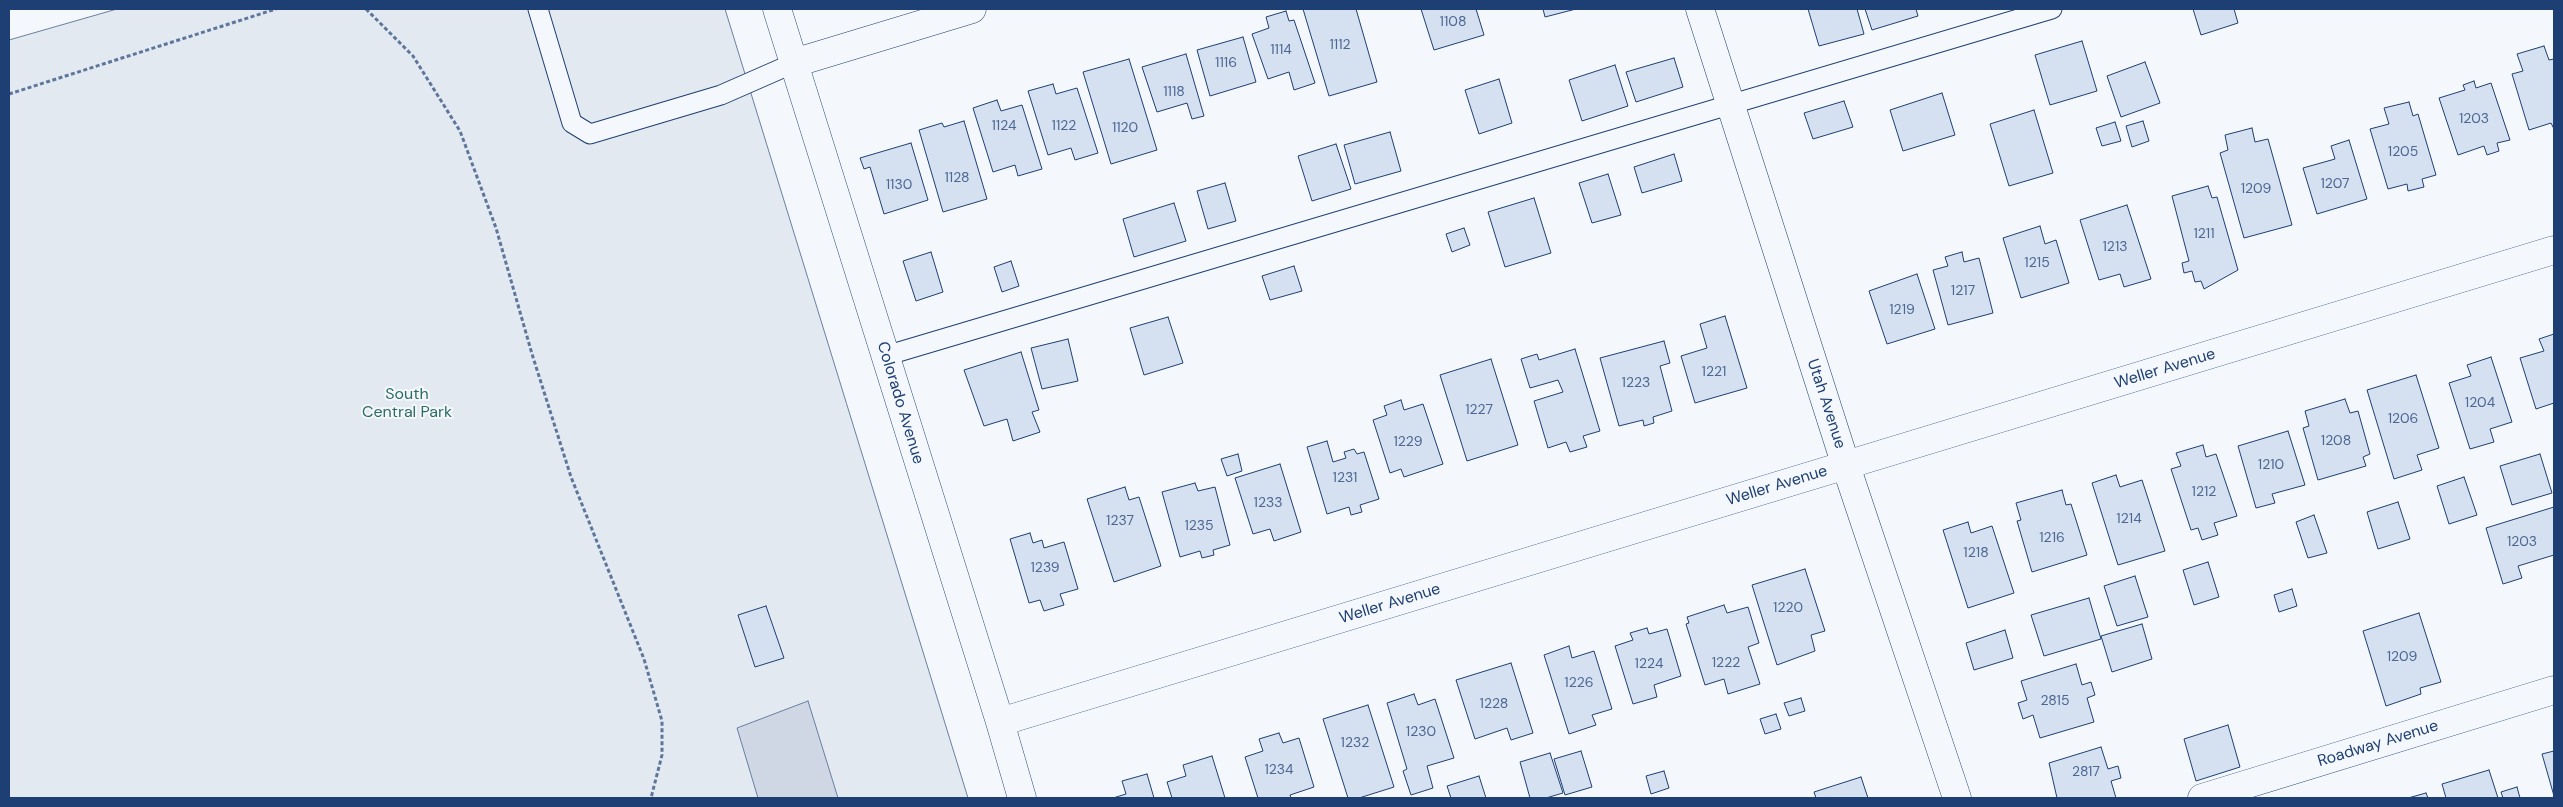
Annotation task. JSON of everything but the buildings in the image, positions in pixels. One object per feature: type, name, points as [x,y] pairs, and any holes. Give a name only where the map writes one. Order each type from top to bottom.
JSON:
[{"type":"street","name":"Colorado Avenue","points":[[777,9],[1000,722],[1022,798]]},
{"type":"street","points":[[794,63],[972,9]]},
{"type":"street","name":"Utah Avenue","points":[[1700,9],[1729,105],[1846,466],[1957,798]]},
{"type":"street","name":"Weller Avenue","points":[[1000,722],[2554,250]]},
{"type":"street","name":"Roadway Avenue","points":[[2202,798],[2554,690]]},
{"type":"lane","points":[[538,9],[572,122],[590,134],[721,95],[794,63]]},
{"type":"lane","points":[[885,356],[2052,9]]},
{"type":"path","points":[[9,94],[276,9]]},
{"type":"path","points":[[366,9],[413,56],[460,131],[496,228],[532,354],[571,477],[630,624],[662,721],[662,755],[651,798]]},
{"type":"green space","name":"South Central Park","points":[[117,9],[725,9],[968,798],[9,798],[9,40]]},
{"type":"shaded area","points":[[808,701],[838,798],[758,798],[737,728]]}]
